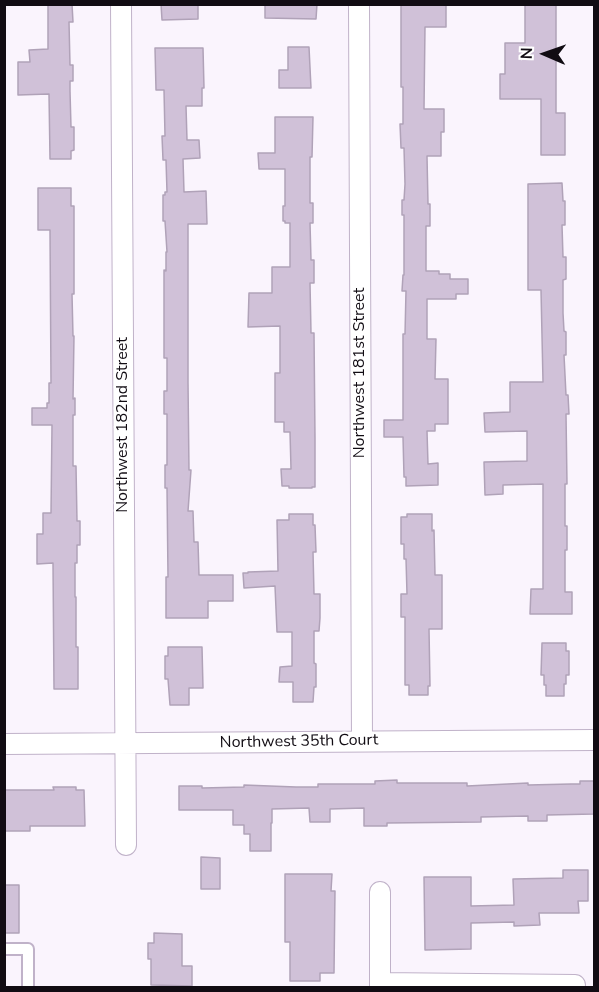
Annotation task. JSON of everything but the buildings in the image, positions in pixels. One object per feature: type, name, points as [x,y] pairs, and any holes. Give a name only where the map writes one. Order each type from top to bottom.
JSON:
[{"type":"street","name":"Northwest 182nd Street","points":[[121,4],[126,844]]},
{"type":"street","name":"Northwest 181st Street","points":[[359,4],[362,741]]},
{"type":"street","name":"Northwest 35th Court","points":[[4,744],[594,740]]},
{"type":"street","points":[[380,892],[380,985],[575,985]]},
{"type":"lane","points":[[4,950],[28,949],[28,987]]}]
